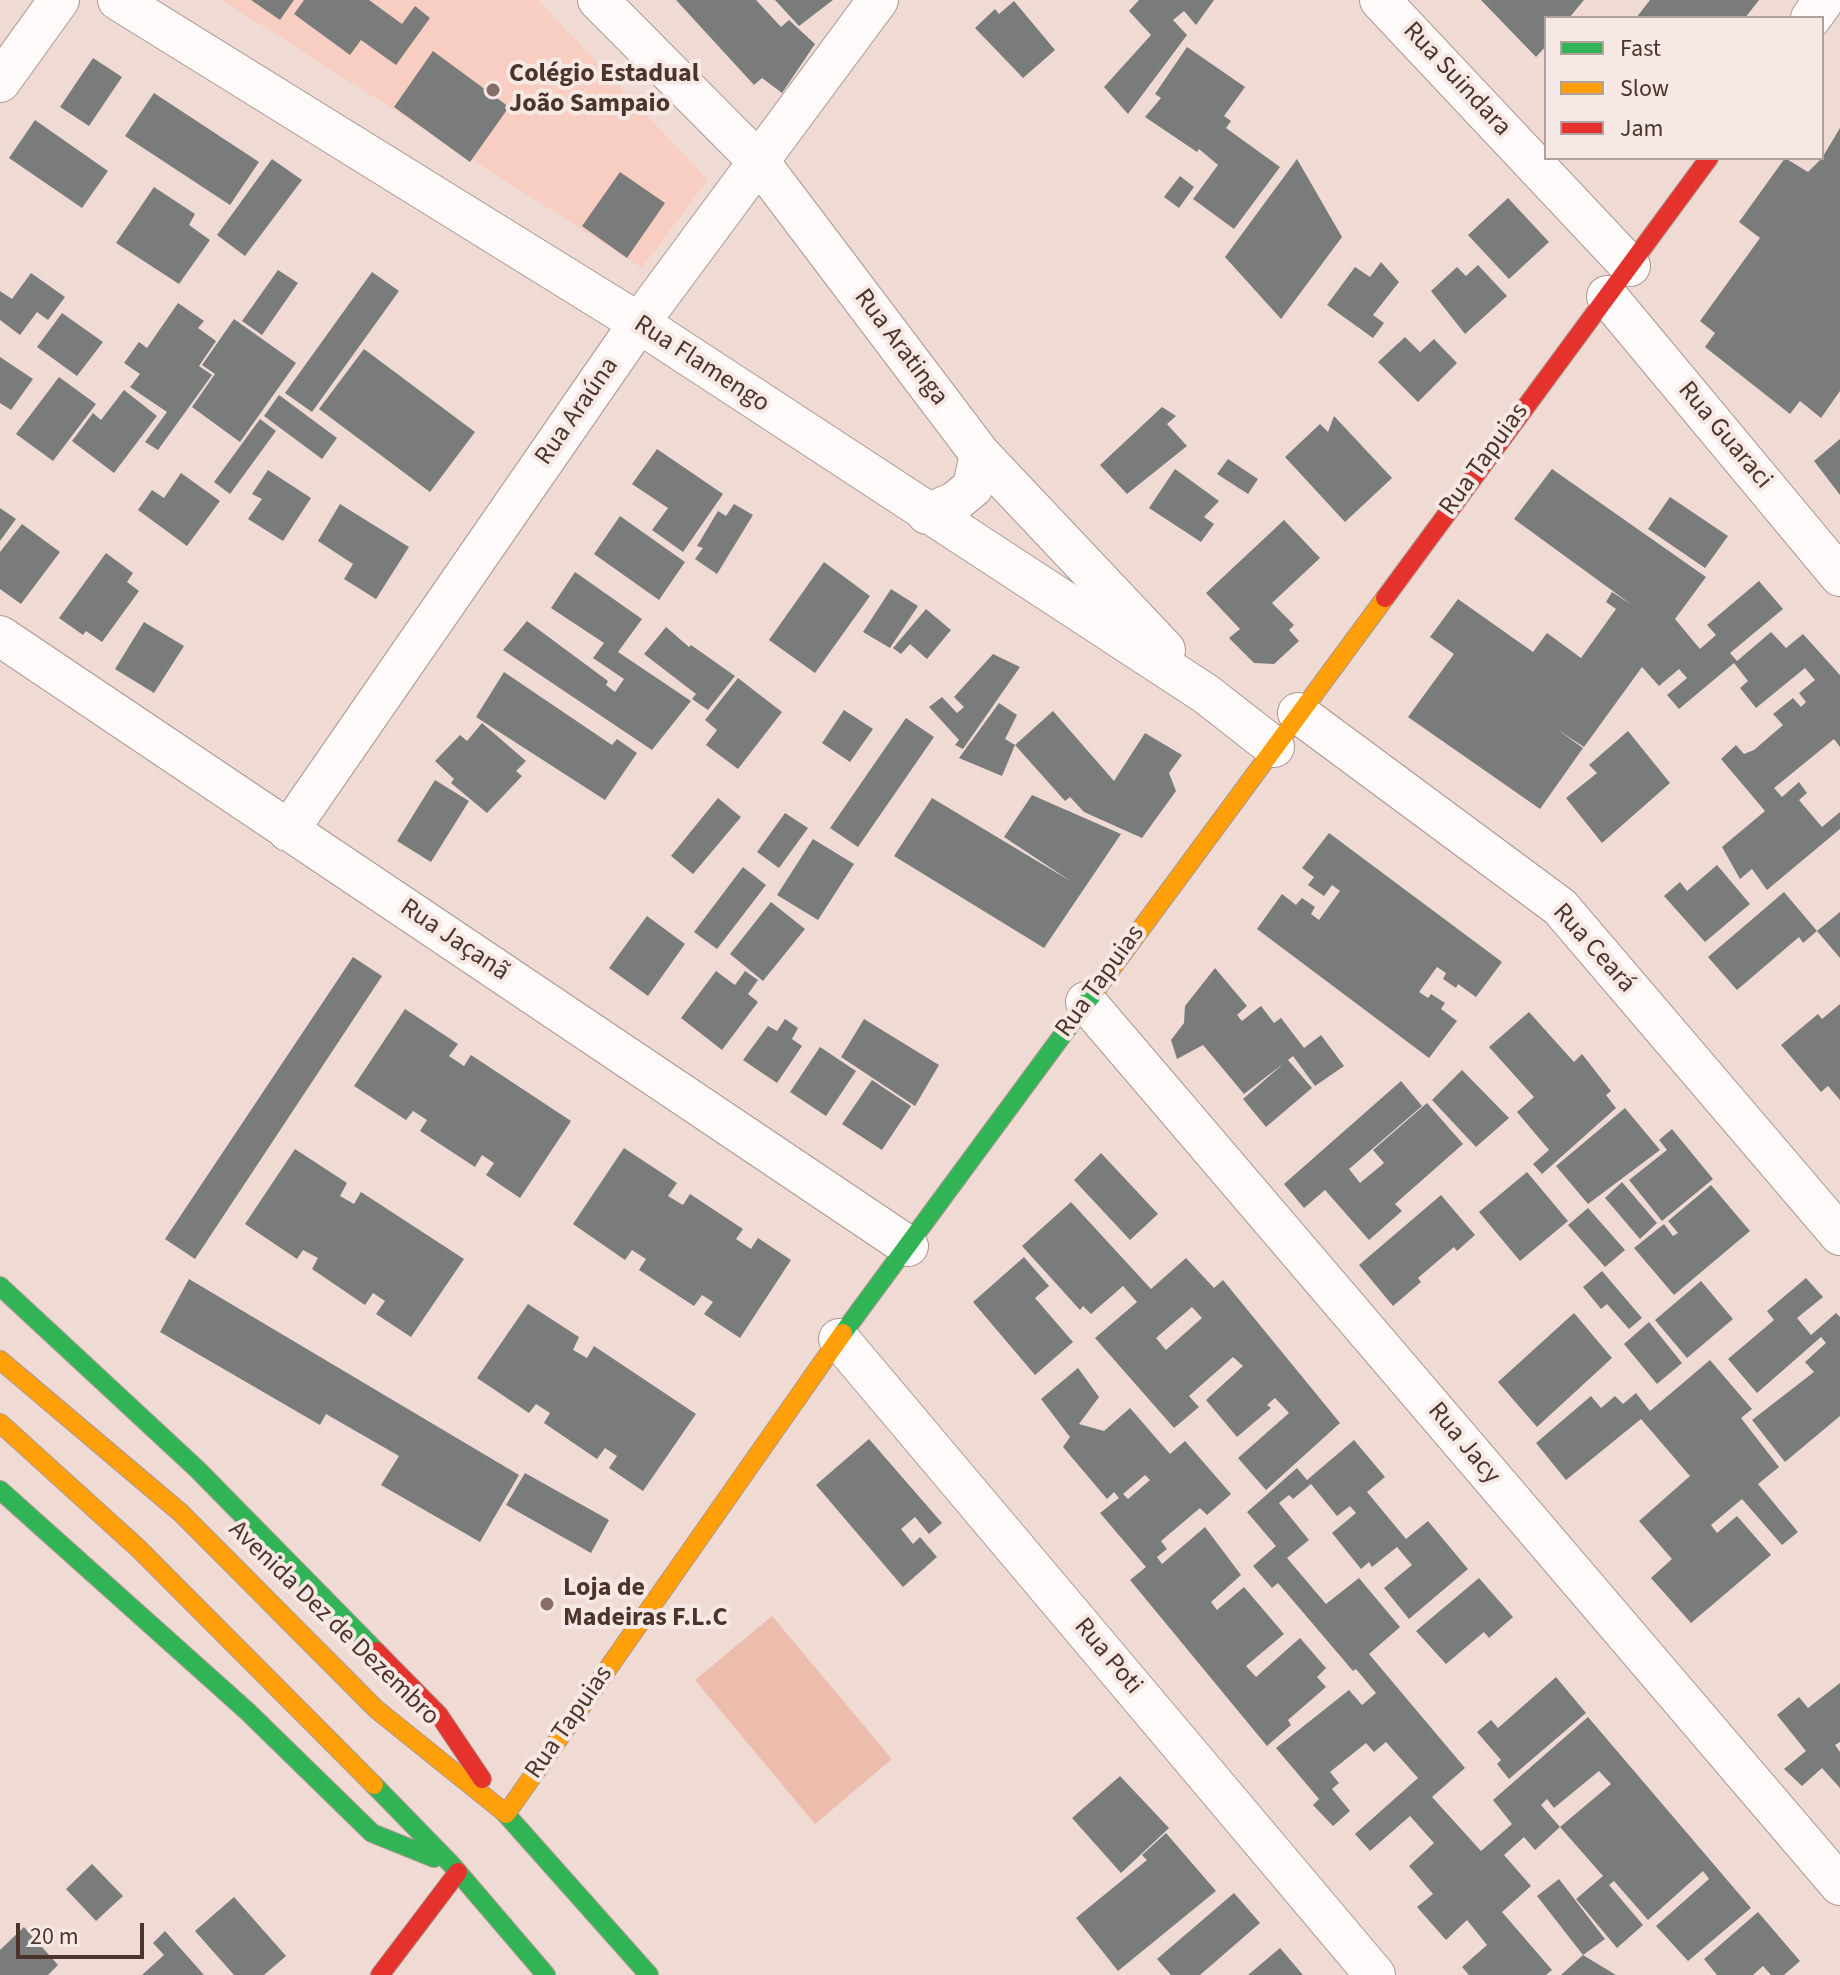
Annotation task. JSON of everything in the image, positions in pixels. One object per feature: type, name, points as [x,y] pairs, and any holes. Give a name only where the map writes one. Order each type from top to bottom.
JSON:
[{"type":"main road","name":"Rua Tapuias","points":[[506,1814],[839,1339],[1708,160]]},
{"type":"main road","points":[[0,1286],[197,1469],[439,1715],[506,1814]]},
{"type":"main road","name":"Avenida Dez de Dezembro","points":[[0,1360],[181,1513],[376,1709],[506,1814],[649,1975]]},
{"type":"main road","points":[[0,1423],[139,1549],[454,1868],[546,1975]]},
{"type":"main road","points":[[0,1490],[247,1711],[372,1833],[454,1868]]},
{"type":"main road","points":[[380,1975],[454,1868]]},
{"type":"street","points":[[0,82],[59,0]]},
{"type":"street","name":"Rua Flamengo","points":[[118,0],[639,323],[1206,694],[1274,747]]},
{"type":"street","name":"Rua Aratinga","points":[[598,0],[760,163],[980,454],[1206,694]]},
{"type":"street","name":"Rua Araúna","points":[[288,831],[639,323],[878,0]]},
{"type":"street","name":"Rua Suindara","points":[[1380,0],[1619,281]]},
{"type":"street","name":"Rua Guaraci","points":[[1619,281],[1840,576]]},
{"type":"street","points":[[927,514],[955,502],[973,487],[980,454]]},
{"type":"street","name":"Rua Jaçanã","points":[[0,636],[908,1246]]},
{"type":"street","name":"Rua Ceará","points":[[1298,713],[1560,907],[1840,1235]]},
{"type":"street","name":"Rua Jacy","points":[[1086,1002],[1840,1885]]},
{"type":"street","name":"Rua Poti","points":[[839,1339],[1375,1975]]},
{"type":"shaded area","name":"Colégio Estadual João Sampaio","points":[[222,0],[538,0],[708,180],[642,268]]},
{"type":"shaded area","points":[[772,1616],[892,1759],[815,1824],[695,1680]]},
{"type":"building","points":[[251,0],[294,0],[280,20]]},
{"type":"building","points":[[304,0],[369,0],[402,24],[415,6],[430,18],[396,65],[361,40],[350,55],[294,14]]},
{"type":"building","points":[[676,0],[756,0],[781,27],[789,20],[815,44],[782,93],[762,78],[754,85]]},
{"type":"building","points":[[775,0],[833,0],[799,26]]},
{"type":"building","points":[[1139,0],[1214,0],[1196,25],[1184,11],[1173,20],[1187,35],[1128,114],[1104,87],[1151,35],[1129,11]]},
{"type":"building","points":[[1481,0],[1584,0],[1571,16],[1544,16],[1544,48],[1536,57]]},
{"type":"building","points":[[1650,0],[1759,0],[1747,16],[1638,16]]},
{"type":"building","points":[[1014,1],[1055,50],[1023,78],[975,28],[995,9],[999,14]]},
{"type":"building","points":[[1187,47],[1245,87],[1224,116],[1231,121],[1226,128],[1280,167],[1234,229],[1193,199],[1218,165],[1199,149],[1197,152],[1145,117],[1161,98],[1155,94]]},
{"type":"building","points":[[433,51],[509,107],[470,162],[394,107]]},
{"type":"building","points":[[93,58],[122,77],[89,126],[60,107]]},
{"type":"building","points":[[154,93],[259,162],[230,205],[125,136]]},
{"type":"building","points":[[35,120],[108,171],[82,208],[9,158]]},
{"type":"building","points":[[1840,128],[1840,391],[1821,418],[1800,401],[1790,414],[1705,347],[1715,333],[1700,321],[1760,238],[1739,222],[1784,160],[1808,172],[1824,160]]},
{"type":"building","points":[[272,159],[302,180],[245,256],[217,235]]},
{"type":"building","points":[[1297,159],[1342,237],[1281,319],[1225,257]]},
{"type":"building","points":[[620,172],[665,203],[627,258],[582,226]]},
{"type":"building","points":[[1180,176],[1194,187],[1179,208],[1164,197]]},
{"type":"building","points":[[154,187],[195,214],[189,225],[210,240],[179,284],[116,243]]},
{"type":"building","points":[[1508,198],[1549,242],[1509,279],[1468,235]]},
{"type":"building","points":[[1381,262],[1399,282],[1373,315],[1384,323],[1373,338],[1327,305],[1355,267],[1370,277]]},
{"type":"building","points":[[1478,265],[1507,296],[1465,334],[1431,291],[1457,267],[1466,276]]},
{"type":"building","points":[[278,270],[298,283],[262,335],[242,321]]},
{"type":"building","points":[[372,272],[399,291],[312,412],[285,393]]},
{"type":"building","points":[[31,273],[65,297],[48,320],[37,312],[20,335],[0,320],[0,291],[12,299]]},
{"type":"building","points":[[178,303],[204,321],[198,328],[216,341],[199,366],[212,375],[158,450],[145,442],[167,412],[130,387],[140,374],[124,363],[139,342],[147,348]]},
{"type":"building","points":[[62,313],[103,342],[77,376],[37,347]]},
{"type":"building","points":[[234,319],[296,363],[240,442],[192,407],[215,374],[202,365]]},
{"type":"building","points":[[1405,337],[1420,352],[1434,339],[1457,363],[1418,402],[1378,362]]},
{"type":"building","points":[[364,349],[475,432],[430,492],[319,409]]},
{"type":"building","points":[[0,357],[33,379],[11,410],[0,403]]},
{"type":"building","points":[[59,377],[96,404],[53,461],[16,434]]},
{"type":"building","points":[[124,390],[157,416],[114,473],[72,441],[93,413],[101,420]]},
{"type":"building","points":[[279,395],[337,438],[322,459],[264,416]]},
{"type":"building","points":[[1162,407],[1176,416],[1167,424],[1187,446],[1127,494],[1100,465]]},
{"type":"building","points":[[1334,416],[1392,478],[1345,522],[1285,457],[1320,424],[1328,432]]},
{"type":"building","points":[[260,419],[276,431],[230,494],[214,482]]},
{"type":"building","points":[[1840,439],[1840,495],[1814,461]]},
{"type":"building","points":[[657,449],[723,494],[683,552],[652,530],[668,508],[632,484]]},
{"type":"building","points":[[1228,459],[1258,479],[1248,494],[1217,474]]},
{"type":"building","points":[[1175,469],[1219,501],[1204,517],[1214,524],[1201,542],[1149,508]]},
{"type":"building","points":[[1552,469],[1706,577],[1675,619],[1700,649],[1716,635],[1707,625],[1759,581],[1783,609],[1730,653],[1737,661],[1771,632],[1786,648],[1803,634],[1840,675],[1840,747],[1834,739],[1774,788],[1782,797],[1799,782],[1807,793],[1799,800],[1822,827],[1840,812],[1840,829],[1767,890],[1752,869],[1740,879],[1722,847],[1765,811],[1721,759],[1736,745],[1744,754],[1754,750],[1783,725],[1773,714],[1793,698],[1801,707],[1806,702],[1799,693],[1815,680],[1805,668],[1756,708],[1740,688],[1748,681],[1734,663],[1679,709],[1667,695],[1687,678],[1679,669],[1659,686],[1642,667],[1584,747],[1558,730],[1583,748],[1540,809],[1408,717],[1454,654],[1430,637],[1458,599],[1533,652],[1547,633],[1581,658],[1616,609],[1606,602],[1612,592],[1632,605],[1514,519]]},
{"type":"building","points":[[268,470],[311,498],[283,541],[248,519],[262,499],[252,494]]},
{"type":"building","points":[[181,473],[220,501],[187,546],[138,510],[152,490],[164,498]]},
{"type":"building","points":[[1670,497],[1728,536],[1705,568],[1648,529]]},
{"type":"building","points":[[340,504],[409,547],[376,599],[344,579],[353,564],[318,541]]},
{"type":"building","points":[[734,504],[753,515],[717,574],[695,559],[703,548],[697,546],[718,511],[726,516]]},
{"type":"building","points":[[0,508],[16,519],[0,541]]},
{"type":"building","points":[[620,516],[685,562],[659,600],[594,554]]},
{"type":"building","points":[[1284,520],[1320,558],[1272,603],[1294,625],[1289,630],[1299,641],[1274,664],[1254,663],[1229,638],[1240,629],[1206,593]]},
{"type":"building","points":[[22,524],[60,552],[21,604],[0,589],[0,552]]},
{"type":"building","points":[[106,553],[133,573],[127,582],[139,591],[102,642],[86,631],[83,635],[59,618]]},
{"type":"building","points":[[824,562],[870,596],[815,673],[769,640]]},
{"type":"building","points":[[575,572],[642,619],[618,652],[691,701],[652,750],[503,650],[527,621],[608,681],[606,685],[615,692],[624,679],[593,658],[604,643],[551,608]]},
{"type":"building","points":[[891,589],[918,606],[890,648],[863,632]]},
{"type":"building","points":[[926,609],[951,630],[927,659],[910,644],[901,654],[893,648]]},
{"type":"building","points":[[144,622],[184,646],[154,693],[115,669]]},
{"type":"building","points":[[666,627],[689,647],[691,645],[735,676],[708,710],[692,699],[696,694],[644,654]]},
{"type":"building","points":[[993,654],[1020,667],[963,749],[955,745],[959,740],[929,707],[942,697],[957,713],[964,707],[954,697]]},
{"type":"building","points":[[504,672],[612,745],[617,739],[637,753],[605,800],[476,717]]},
{"type":"building","points":[[738,678],[782,712],[738,769],[706,745],[717,730],[705,720]]},
{"type":"building","points":[[999,703],[1017,715],[1005,739],[1015,745],[1002,776],[959,758]]},
{"type":"building","points":[[844,710],[873,729],[850,762],[822,743]]},
{"type":"building","points":[[1053,711],[1114,781],[1145,733],[1182,755],[1169,773],[1176,791],[1142,838],[1084,812],[1070,797],[1065,801],[1015,745]]},
{"type":"building","points":[[906,718],[934,737],[858,847],[830,828]]},
{"type":"building","points":[[482,723],[526,761],[516,771],[522,776],[487,813],[451,783],[454,779],[435,761],[460,735],[467,741]]},
{"type":"building","points":[[1628,731],[1670,783],[1602,843],[1566,798],[1597,773],[1589,765]]},
{"type":"building","points":[[435,780],[469,801],[431,862],[397,841]]},
{"type":"building","points":[[1032,795],[1121,834],[1044,948],[894,856],[932,798],[1072,882],[1004,837]]},
{"type":"building","points":[[718,798],[741,817],[693,874],[671,856]]},
{"type":"building","points":[[785,813],[808,828],[779,868],[757,852]]},
{"type":"building","points":[[1329,833],[1502,962],[1476,997],[1458,984],[1456,988],[1443,979],[1446,973],[1437,967],[1419,992],[1428,998],[1431,994],[1445,1003],[1441,1009],[1457,1021],[1429,1058],[1257,929],[1282,894],[1296,905],[1302,898],[1315,907],[1311,914],[1319,920],[1340,891],[1332,885],[1324,896],[1308,885],[1314,877],[1302,868]]},
{"type":"building","points":[[813,839],[854,864],[818,920],[777,895]]},
{"type":"building","points":[[1717,865],[1750,904],[1705,942],[1664,896],[1680,882],[1687,891]]},
{"type":"building","points":[[743,867],[766,885],[717,949],[694,932]]},
{"type":"building","points":[[1784,892],[1817,931],[1803,943],[1799,937],[1737,990],[1708,957]]},
{"type":"building","points":[[771,902],[805,929],[763,981],[730,954]]},
{"type":"building","points":[[1840,912],[1840,958],[1817,931]]},
{"type":"building","points":[[647,916],[685,944],[648,996],[609,968]]},
{"type":"building","points":[[353,957],[382,976],[195,1259],[165,1239]]},
{"type":"building","points":[[1215,968],[1247,1006],[1237,1015],[1242,1021],[1261,1006],[1274,1023],[1281,1018],[1304,1048],[1321,1035],[1344,1066],[1315,1086],[1293,1056],[1288,1060],[1312,1088],[1266,1127],[1243,1099],[1284,1063],[1244,1094],[1203,1045],[1177,1059],[1171,1040],[1184,1023],[1185,1006]]},
{"type":"building","points":[[716,971],[735,985],[745,971],[758,980],[748,994],[758,1002],[722,1050],[681,1018]]},
{"type":"building","points":[[1840,1004],[1840,1100],[1828,1086],[1821,1092],[1781,1045],[1818,1014],[1822,1019]]},
{"type":"building","points":[[405,1009],[458,1044],[449,1056],[464,1066],[471,1055],[571,1121],[520,1198],[486,1175],[494,1163],[482,1155],[475,1167],[420,1131],[427,1120],[413,1111],[406,1120],[354,1086]]},
{"type":"building","points":[[1529,1012],[1574,1062],[1582,1054],[1611,1091],[1606,1095],[1616,1108],[1542,1174],[1533,1164],[1549,1150],[1517,1112],[1534,1097],[1489,1047]]},
{"type":"building","points":[[785,1019],[798,1028],[792,1039],[802,1046],[777,1083],[743,1060],[768,1026],[777,1031]]},
{"type":"building","points":[[864,1019],[939,1065],[915,1106],[841,1057]]},
{"type":"building","points":[[820,1047],[856,1071],[826,1116],[790,1092]]},
{"type":"building","points":[[1462,1070],[1509,1118],[1476,1147],[1432,1100]]},
{"type":"building","points":[[872,1080],[911,1106],[882,1150],[842,1124]]},
{"type":"building","points":[[1401,1081],[1422,1106],[1349,1169],[1360,1183],[1384,1163],[1373,1150],[1427,1103],[1463,1144],[1395,1204],[1402,1211],[1369,1240],[1325,1190],[1304,1208],[1284,1184]]},
{"type":"building","points":[[1625,1108],[1660,1150],[1588,1204],[1556,1166]]},
{"type":"building","points":[[1672,1129],[1713,1179],[1662,1221],[1629,1180],[1667,1150],[1659,1140]]},
{"type":"building","points":[[624,1148],[677,1183],[668,1196],[683,1205],[690,1194],[743,1229],[736,1239],[751,1249],[758,1238],[791,1260],[740,1338],[704,1314],[713,1302],[702,1295],[694,1306],[639,1270],[646,1259],[632,1250],[625,1260],[573,1224]]},
{"type":"building","points":[[295,1149],[347,1183],[340,1196],[354,1204],[361,1192],[464,1259],[411,1337],[376,1314],[385,1301],[373,1293],[365,1305],[312,1269],[318,1258],[303,1250],[297,1259],[245,1224]]},
{"type":"building","points":[[1101,1153],[1158,1214],[1130,1240],[1074,1180]]},
{"type":"building","points":[[1527,1172],[1568,1221],[1520,1261],[1479,1212]]},
{"type":"building","points":[[1622,1182],[1657,1223],[1640,1239],[1605,1198]]},
{"type":"building","points":[[1711,1185],[1750,1231],[1674,1295],[1634,1248],[1664,1224],[1673,1236],[1678,1233],[1668,1221]]},
{"type":"building","points":[[1441,1195],[1475,1235],[1457,1251],[1454,1247],[1418,1278],[1421,1282],[1393,1306],[1359,1265]]},
{"type":"building","points":[[1071,1202],[1151,1289],[1186,1258],[1214,1288],[1223,1280],[1340,1423],[1266,1490],[1238,1458],[1289,1413],[1275,1398],[1267,1405],[1271,1408],[1237,1437],[1206,1400],[1243,1366],[1233,1357],[1189,1396],[1199,1407],[1174,1428],[1095,1338],[1137,1302],[1123,1286],[1091,1314],[1083,1306],[1080,1310],[1022,1246]],"holes":[[[1192,1307],[1202,1318],[1166,1350],[1156,1338]]]},
{"type":"building","points":[[1588,1208],[1625,1250],[1605,1267],[1568,1225]]},
{"type":"building","points":[[1024,1257],[1049,1286],[1035,1298],[1073,1342],[1035,1375],[973,1302]]},
{"type":"building","points":[[1602,1271],[1642,1318],[1629,1329],[1607,1304],[1601,1309],[1583,1287]]},
{"type":"building","points":[[1806,1278],[1823,1297],[1797,1318],[1811,1335],[1836,1313],[1840,1317],[1840,1416],[1785,1462],[1752,1420],[1814,1372],[1805,1362],[1826,1343],[1821,1337],[1757,1393],[1728,1359],[1774,1320],[1767,1311]]},
{"type":"building","points":[[189,1279],[519,1475],[480,1542],[381,1485],[399,1456],[326,1414],[320,1425],[160,1332]]},
{"type":"building","points":[[1701,1281],[1733,1319],[1687,1358],[1655,1320]]},
{"type":"building","points":[[528,1304],[579,1337],[573,1350],[587,1358],[594,1346],[696,1414],[643,1491],[609,1468],[617,1456],[605,1448],[597,1459],[544,1423],[550,1413],[536,1404],[529,1413],[477,1378]]},
{"type":"building","points":[[1574,1313],[1612,1358],[1537,1427],[1498,1382]]},
{"type":"building","points":[[1649,1322],[1682,1363],[1657,1384],[1624,1344]]},
{"type":"building","points":[[1710,1360],[1752,1409],[1741,1418],[1779,1467],[1758,1484],[1798,1532],[1782,1545],[1742,1499],[1711,1525],[1717,1533],[1737,1516],[1771,1555],[1691,1623],[1651,1578],[1672,1559],[1639,1521],[1690,1476],[1641,1419],[1566,1480],[1536,1443],[1591,1396],[1601,1408],[1615,1396],[1623,1404],[1636,1393],[1650,1411]]},
{"type":"building","points":[[1078,1368],[1099,1397],[1079,1424],[1104,1431],[1130,1408],[1170,1454],[1185,1441],[1231,1494],[1207,1515],[1200,1508],[1161,1541],[1167,1549],[1157,1557],[1162,1564],[1205,1527],[1241,1575],[1211,1602],[1217,1610],[1244,1587],[1284,1634],[1246,1666],[1256,1677],[1300,1638],[1326,1668],[1317,1677],[1326,1687],[1288,1720],[1291,1725],[1267,1746],[1130,1580],[1146,1567],[1100,1513],[1119,1498],[1114,1492],[1107,1499],[1063,1447],[1070,1437],[1041,1399]],"holes":[[[1145,1475],[1150,1480],[1128,1499],[1123,1494]]]},
{"type":"building","points":[[869,1439],[942,1523],[929,1534],[915,1517],[901,1529],[913,1544],[920,1537],[937,1557],[903,1587],[816,1485]]},
{"type":"building","points":[[1354,1440],[1385,1477],[1367,1492],[1406,1539],[1428,1521],[1468,1569],[1409,1619],[1384,1588],[1412,1565],[1397,1547],[1372,1567],[1369,1562],[1361,1569],[1332,1533],[1356,1513],[1350,1506],[1337,1516],[1311,1484],[1293,1499],[1289,1495],[1279,1503],[1309,1540],[1287,1558],[1326,1604],[1359,1578],[1400,1627],[1369,1654],[1465,1768],[1432,1797],[1481,1851],[1512,1824],[1493,1800],[1588,1717],[1751,1908],[1688,1961],[1656,1926],[1709,1879],[1703,1871],[1648,1920],[1614,1881],[1609,1885],[1643,1925],[1617,1948],[1576,1899],[1603,1876],[1560,1827],[1535,1850],[1524,1837],[1504,1855],[1531,1886],[1502,1912],[1552,1970],[1546,1975],[1469,1975],[1462,1967],[1487,1945],[1467,1920],[1446,1940],[1417,1907],[1433,1894],[1409,1866],[1434,1843],[1410,1816],[1370,1851],[1355,1834],[1418,1778],[1386,1742],[1374,1752],[1366,1743],[1330,1772],[1339,1783],[1332,1789],[1350,1811],[1333,1826],[1313,1805],[1319,1799],[1276,1748],[1349,1690],[1362,1705],[1376,1693],[1356,1669],[1353,1671],[1278,1583],[1272,1588],[1253,1566],[1276,1546],[1247,1512],[1297,1468],[1307,1480]],"holes":[[[1599,1771],[1611,1784],[1560,1827],[1541,1805],[1547,1799],[1554,1808]]]},
{"type":"building","points":[[525,1473],[609,1520],[591,1553],[506,1505]]},
{"type":"building","points":[[1479,1578],[1513,1617],[1489,1638],[1484,1632],[1446,1664],[1416,1631]]},
{"type":"building","points":[[1556,1677],[1586,1713],[1509,1779],[1497,1764],[1501,1760],[1477,1732],[1491,1720],[1498,1728]]},
{"type":"building","points":[[1840,1683],[1840,1742],[1835,1745],[1840,1752],[1840,1788],[1822,1768],[1802,1786],[1784,1769],[1806,1751],[1777,1715],[1799,1697],[1808,1708]]},
{"type":"building","points":[[1120,1776],[1169,1828],[1121,1873],[1072,1818]]},
{"type":"building","points":[[1166,1833],[1216,1891],[1118,1971],[1076,1918],[1147,1860],[1142,1855]]},
{"type":"building","points":[[92,1864],[123,1896],[96,1921],[66,1889]]},
{"type":"building","points":[[1559,1879],[1605,1939],[1583,1955],[1537,1896]]},
{"type":"building","points":[[1234,1893],[1260,1923],[1200,1975],[1171,1975],[1157,1959]]},
{"type":"building","points":[[234,1897],[286,1956],[264,1975],[234,1975],[195,1931]]},
{"type":"building","points":[[1758,1912],[1800,1961],[1784,1975],[1771,1975],[1763,1966],[1753,1975],[1717,1975],[1704,1959]]},
{"type":"building","points":[[24,1927],[58,1965],[48,1975],[0,1975],[0,1950]]},
{"type":"building","points":[[165,1931],[204,1975],[142,1975],[164,1955],[153,1943]]},
{"type":"building","points":[[1280,1948],[1303,1975],[1248,1975]]},
{"type":"building","points":[[1583,1955],[1616,1975],[1561,1975]]},
{"type":"traffic: fast","points":[[843,1333],[1098,987]]},
{"type":"traffic: fast","points":[[0,1286],[197,1469],[376,1651]]},
{"type":"traffic: fast","points":[[0,1490],[247,1711],[372,1833],[434,1858]]},
{"type":"traffic: fast","points":[[374,1785],[451,1864],[546,1975]]},
{"type":"traffic: fast","points":[[504,1812],[649,1975]]},
{"type":"traffic: slow","points":[[1098,987],[1385,598]]},
{"type":"traffic: slow","points":[[506,1814],[843,1333]]},
{"type":"traffic: slow","points":[[0,1360],[181,1513],[376,1709],[504,1812]]},
{"type":"traffic: slow","points":[[0,1423],[139,1549],[374,1785]]},
{"type":"traffic: jam","points":[[1385,598],[1708,160]]},
{"type":"traffic: jam","points":[[376,1651],[439,1715],[482,1779]]},
{"type":"traffic: jam","points":[[380,1975],[458,1872]]},
{"type":"place","name":"Colégio Estadual João Sampaio","points":[[493,90]]},
{"type":"place","name":"Loja de Madeiras F.L.C","points":[[547,1604]]}]
